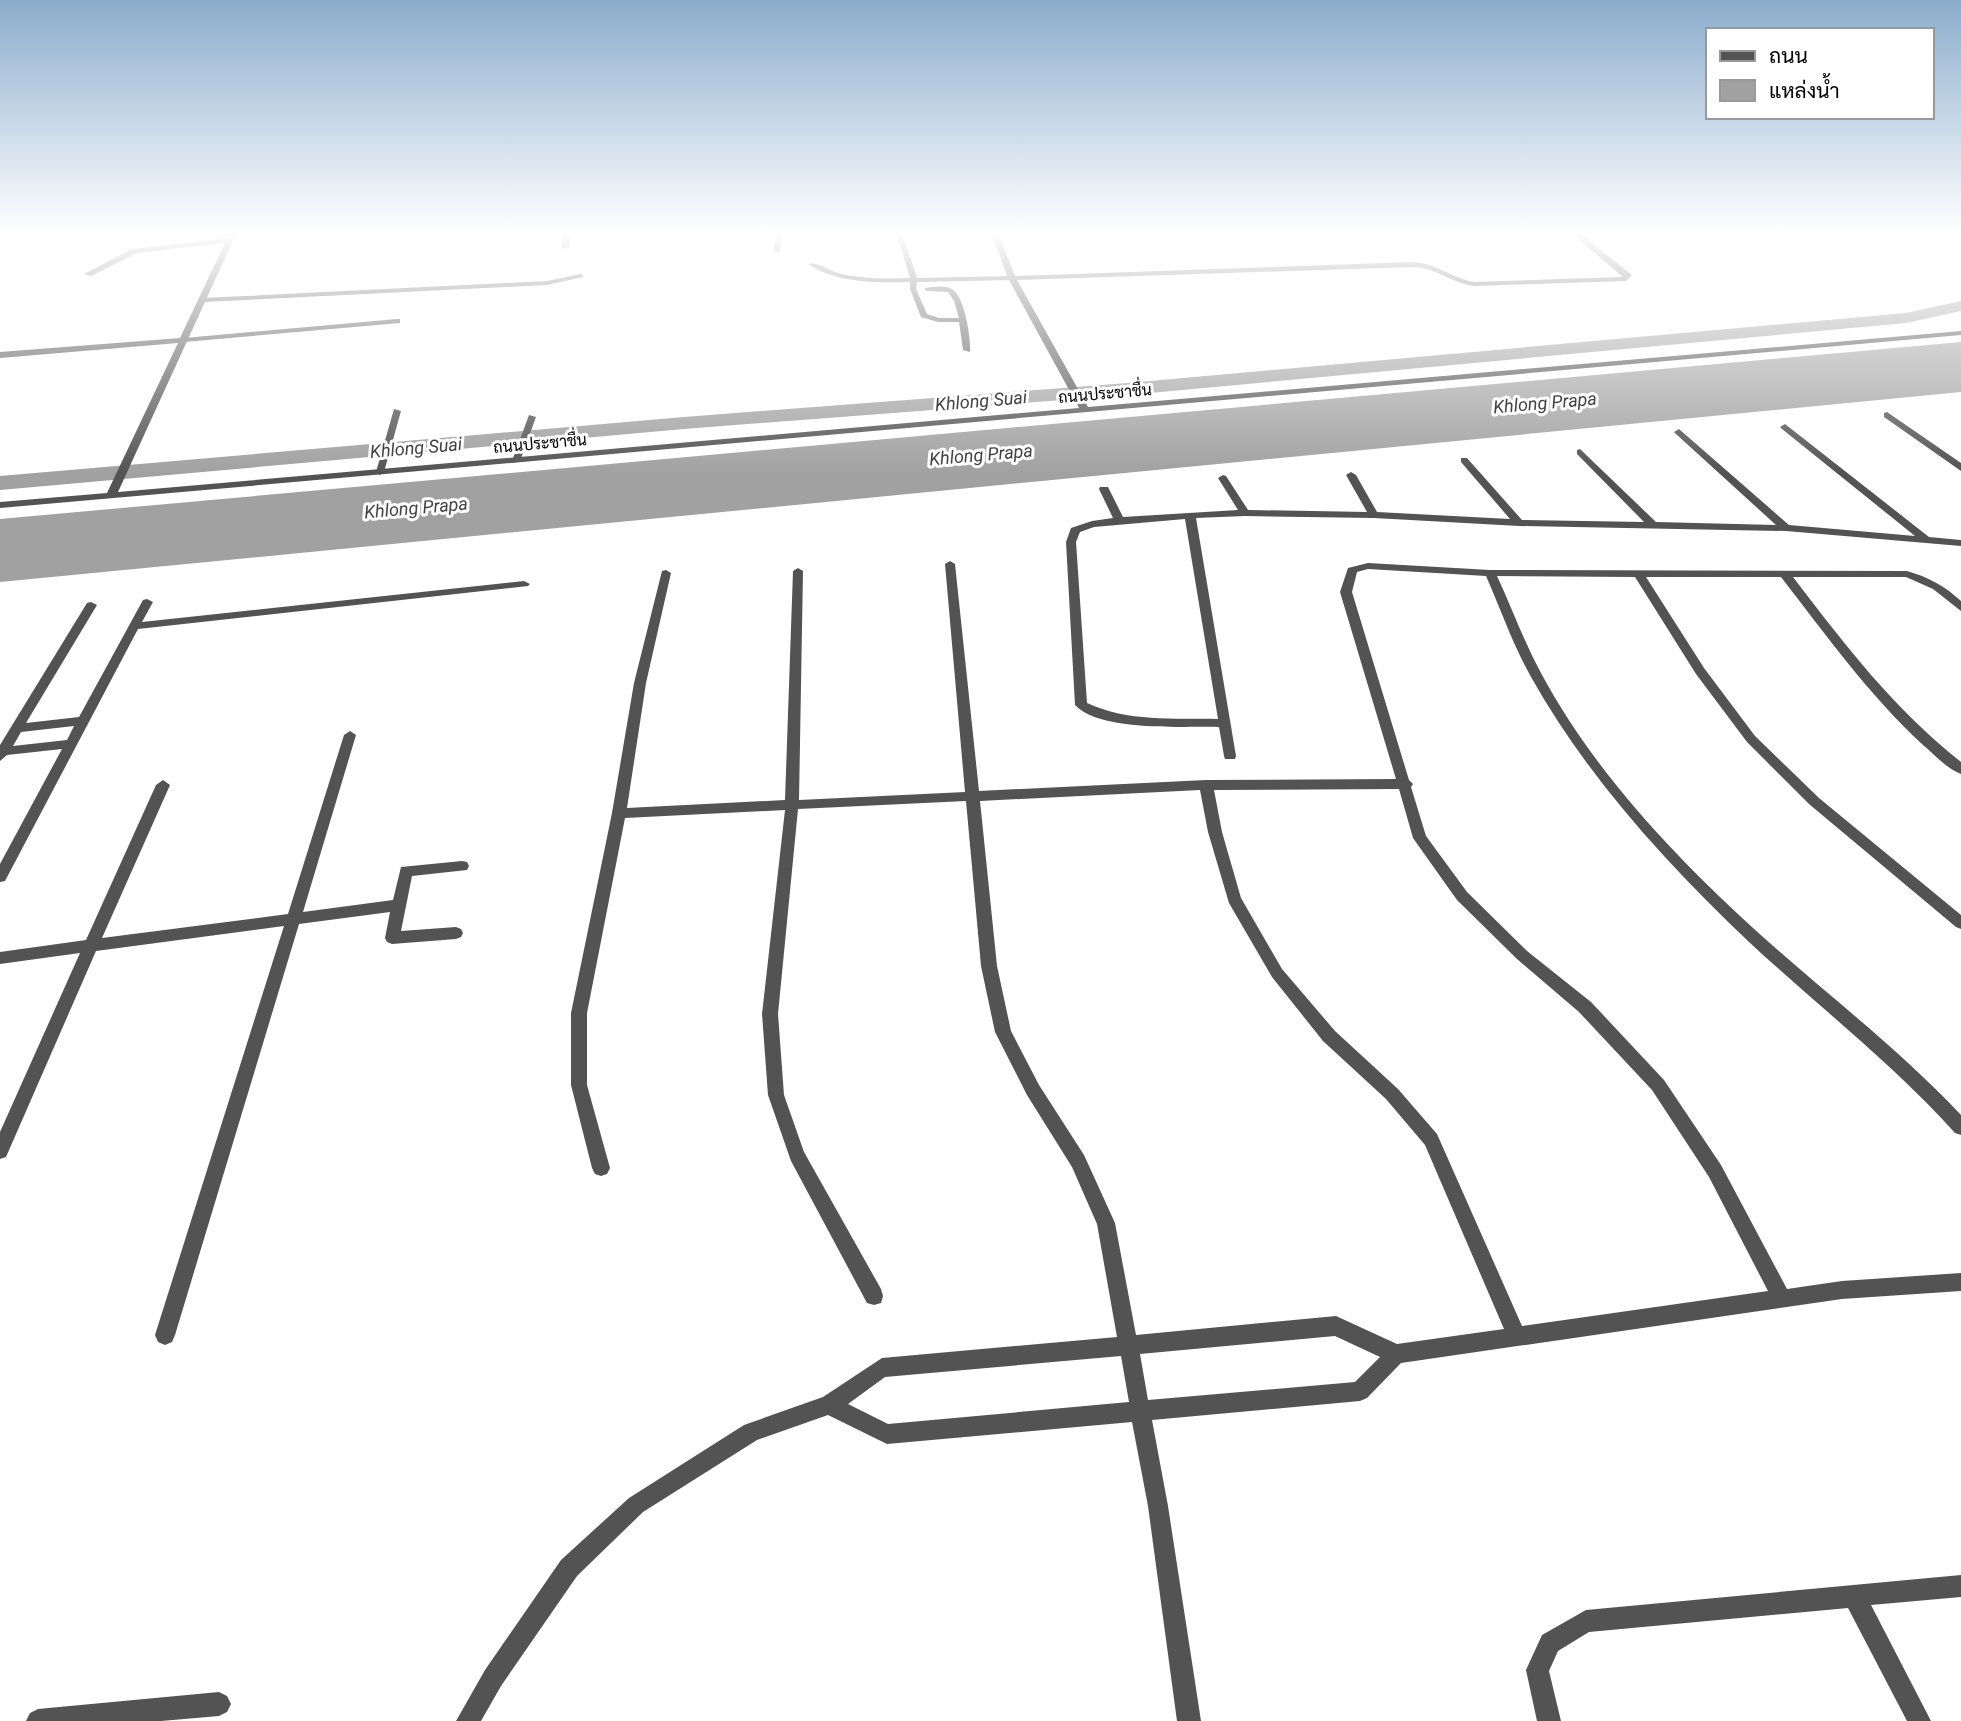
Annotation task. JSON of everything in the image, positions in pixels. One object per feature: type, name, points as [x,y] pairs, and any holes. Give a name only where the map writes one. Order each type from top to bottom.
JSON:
[{"type":"street","points":[[111,495],[197,312]]},
{"type":"street","points":[[1031,312],[1085,410]]},
{"type":"street","name":"ถนนประชาชื่น","points":[[0,505],[1961,333]]},
{"type":"street","points":[[0,355],[184,340]]},
{"type":"street","points":[[1887,415],[1961,468]]},
{"type":"street","points":[[1785,427],[1927,540]]},
{"type":"street","points":[[1679,432],[1786,528]]},
{"type":"street","points":[[1580,452],[1653,525]]},
{"type":"street","points":[[1464,460],[1519,523]]},
{"type":"street","points":[[1350,475],[1374,515]]},
{"type":"street","points":[[1223,478],[1245,513]]},
{"type":"street","points":[[1104,489],[1119,520]]},
{"type":"street","points":[[1222,723],[1136,720],[1098,715],[1081,705],[1071,542],[1074,530],[1119,520],[1245,513],[1374,515],[1519,523],[1786,528],[1961,542]]},
{"type":"street","points":[[1190,516],[1222,723],[1230,756]]},
{"type":"street","points":[[950,565],[989,966],[1003,1031],[1033,1090],[1078,1161],[1106,1223],[1130,1345],[1189,1721]]},
{"type":"street","points":[[1782,1299],[1715,1171],[1658,1085],[1585,1007],[1522,955],[1462,896],[1420,838],[1406,784],[1346,592],[1348,578],[1352,570],[1368,566],[1490,573],[1907,574],[1946,591],[1961,608]]},
{"type":"street","points":[[798,571],[792,803],[770,1014],[776,1095],[797,1155],[874,1296]]},
{"type":"street","points":[[601,1168],[579,1085],[579,1013],[619,813],[640,682],[666,573]]},
{"type":"street","points":[[1490,573],[1536,675],[1590,758],[1644,827],[1757,940],[1869,1035],[1933,1094],[1961,1126]]},
{"type":"street","points":[[1638,573],[1700,671],[1751,739],[1814,801],[1961,923]]},
{"type":"street","points":[[1784,573],[1866,680],[1945,758],[1961,769]]},
{"type":"street","points":[[135,626],[524,584]]},
{"type":"street","points":[[0,877],[147,602]]},
{"type":"street","points":[[2,753],[91,605]]},
{"type":"street","points":[[17,728],[84,721]]},
{"type":"street","points":[[165,1335],[296,919],[350,735]]},
{"type":"street","points":[[2,753],[71,744]]},
{"type":"street","points":[[619,813],[1206,785],[1406,784]]},
{"type":"street","points":[[0,1151],[163,785]]},
{"type":"street","points":[[1206,785],[1215,832],[1234,899],[1277,973],[1329,1036],[1392,1094],[1432,1140],[1517,1337]]},
{"type":"street","points":[[456,933],[392,938],[406,871],[462,866]]},
{"type":"street","points":[[0,958],[398,905]]},
{"type":"street","points":[[468,1721],[493,1678],[569,1568],[636,1505],[751,1432],[829,1405],[882,1368],[1336,1326],[1396,1354],[1842,1290],[1961,1282]]},
{"type":"street","points":[[829,1405],[887,1434],[1360,1391],[1396,1354]]},
{"type":"street","points":[[1549,1721],[1537,1670],[1550,1643],[1587,1620],[1961,1586]]},
{"type":"street","points":[[1854,1596],[1919,1721]]},
{"type":"street","points":[[38,1721],[219,1704]]},
{"type":"lane","points":[[923,312],[930,318],[962,320]]},
{"type":"lane","points":[[960,312],[967,350]]},
{"type":"lane","points":[[184,340],[397,321]]},
{"type":"lane","points":[[380,472],[397,411]]},
{"type":"lane","points":[[516,461],[532,417]]},
{"type":"water","name":"Khlong Prapa","points":[[1961,342],[1961,392],[0,582],[0,519]]},
{"type":"waterway","name":"Khlong Suai","points":[[0,483],[684,423],[1128,389],[1906,318],[1932,312]]}]
